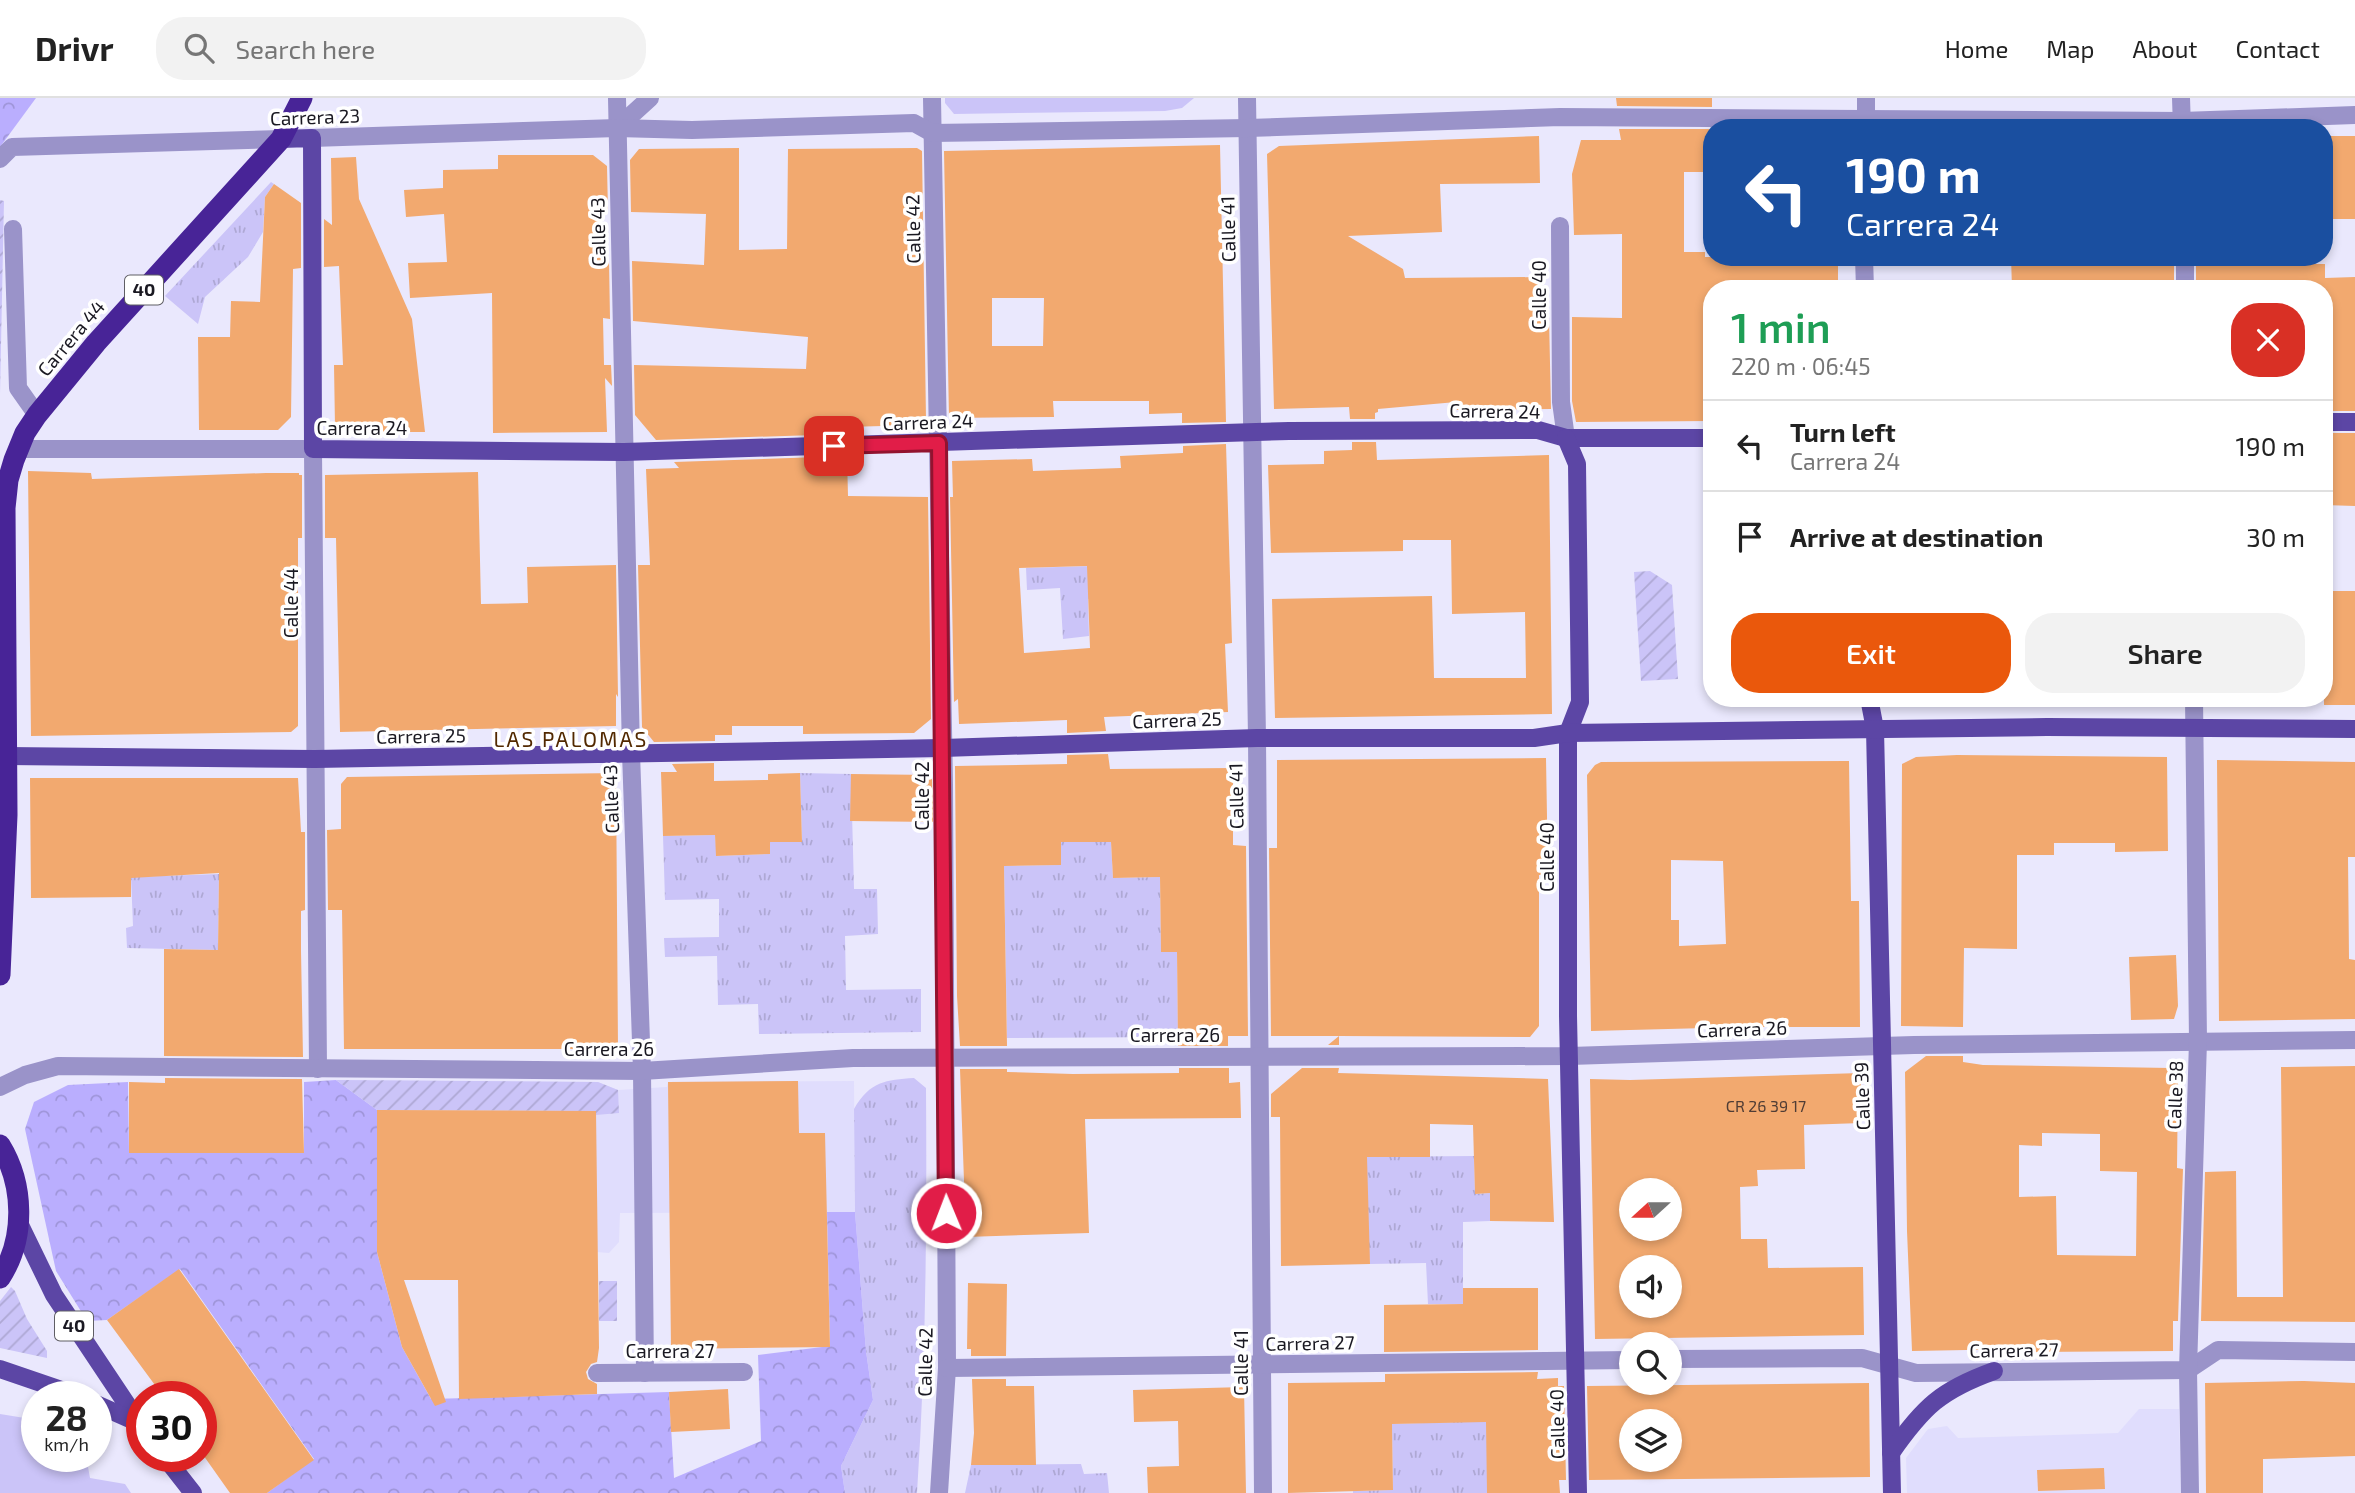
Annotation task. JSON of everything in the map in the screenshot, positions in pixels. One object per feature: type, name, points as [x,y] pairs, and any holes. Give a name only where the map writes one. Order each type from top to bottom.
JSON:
[{"type":"highway","name":"40","points":[[281,139],[302,98]]},
{"type":"highway","name":"Carrera 44","points":[[18,449],[37,415],[96,343],[281,139]]},
{"type":"highway","name":"40","points":[[0,975],[5,508],[8,480],[18,449]]},
{"type":"highway","name":"40","points":[[0,1278],[14,1248],[19,1223],[18,1197],[1,1141]]},
{"type":"main road","name":"Carrera 23","points":[[281,139],[312,138]]},
{"type":"main road","name":"Calle 44","points":[[312,138],[313,449]]},
{"type":"main road","points":[[2333,422],[2355,422]]},
{"type":"main road","name":"Carrera 24","points":[[313,449],[624,452],[1251,433],[1538,430],[1566,438],[1703,438]]},
{"type":"main road","name":"Calle 40","points":[[1566,438],[1577,464],[1580,702],[1568,733],[1568,1016],[1578,1493]]},
{"type":"main road","name":"Calle 39","points":[[1871,707],[1875,729],[1892,1493]]},
{"type":"main road","name":"Carrera 25","points":[[3,756],[315,759],[943,748],[1257,738],[1534,738],[1568,733],[1875,729],[2355,729]]},
{"type":"main road","name":"40","points":[[19,1223],[54,1295],[126,1404]]},
{"type":"main road","points":[[0,1369],[35,1381]]},
{"type":"main road","points":[[1891,1454],[1910,1426],[1932,1403],[1964,1382],[1994,1371]]},
{"type":"main road","points":[[177,1472],[193,1493]]},
{"type":"street","name":"Calle 43","points":[[617,98],[631,753],[642,1071],[645,1373]]},
{"type":"street","points":[[617,128],[650,98]]},
{"type":"street","name":"Calle 42","points":[[932,98],[943,748],[947,1368],[939,1493]]},
{"type":"street","name":"Calle 41","points":[[1247,98],[1257,738],[1263,1493]]},
{"type":"street","points":[[1560,98],[1560,117]]},
{"type":"street","points":[[1866,98],[1866,119]]},
{"type":"street","points":[[2181,98],[2182,119]]},
{"type":"street","name":"Carrera 23","points":[[2278,119],[2355,115]]},
{"type":"street","name":"Carrera 23","points":[[312,138],[617,128],[692,130],[914,123],[932,133],[1248,128],[1560,117],[1703,120]]},
{"type":"street","name":"Carrera 23","points":[[0,159],[12,147],[281,139]]},
{"type":"street","name":"Calle 40","points":[[1560,226],[1561,402],[1566,438]]},
{"type":"street","points":[[13,229],[18,388],[37,415]]},
{"type":"street","name":"Carrera 24","points":[[18,449],[313,449]]},
{"type":"street","name":"Calle 44","points":[[313,449],[318,1069]]},
{"type":"street","name":"Calle 38","points":[[2190,1493],[2188,1370],[2198,1041],[2194,707]]},
{"type":"street","name":"Carrera 26","points":[[0,1087],[25,1075],[58,1066],[642,1071],[853,1058],[1570,1056],[1881,1046],[2355,1040]]},
{"type":"street","points":[[2188,1370],[2218,1350],[2355,1352]]},
{"type":"street","name":"Carrera 27","points":[[1682,1359],[1862,1358],[1916,1373],[2188,1370]]},
{"type":"street","name":"Carrera 27","points":[[947,1368],[1619,1360]]},
{"type":"street","name":"Carrera 27","points":[[597,1373],[744,1372]]},
{"type":"shaded area","points":[[336,1080],[598,1082],[618,1090],[667,1087],[668,1082],[854,1081],[855,1212],[620,1213],[619,1242],[609,1253],[597,1252],[377,1110]]},
{"type":"shaded area","points":[[2139,1409],[2179,1409],[2181,1493],[1907,1493],[1906,1458],[1928,1429],[1947,1426],[1958,1438],[2118,1433]]},
{"type":"green space","points":[[0,98],[36,98],[0,147]]},
{"type":"green space","points":[[945,98],[1194,98],[1182,108],[1165,111],[954,114],[945,103]]},
{"type":"green space","points":[[271,182],[274,184],[265,197],[263,232],[248,257],[205,297],[198,324],[165,296]]},
{"type":"green space","points":[[0,200],[4,201],[0,394]]},
{"type":"green space","points":[[1124,565],[1127,598],[1088,599],[1089,636],[1063,639],[1060,588],[1027,590],[1026,568]]},
{"type":"green space","points":[[1650,571],[1672,585],[1678,679],[1641,681],[1634,572]]},
{"type":"green space","points":[[800,773],[851,774],[854,889],[877,889],[878,934],[845,936],[846,990],[921,989],[921,1032],[759,1034],[758,1004],[718,1005],[717,956],[665,957],[664,938],[719,937],[719,899],[665,900],[663,836],[715,835],[717,856],[769,854],[770,842],[802,841]]},
{"type":"green space","points":[[1061,842],[1111,842],[1113,878],[1160,877],[1161,951],[1177,952],[1178,1037],[1007,1038],[1004,866],[1061,865]]},
{"type":"green space","points":[[219,874],[218,950],[127,948],[126,928],[133,926],[131,877]]},
{"type":"green space","points":[[914,1078],[926,1088],[925,1290],[917,1493],[845,1493],[841,1466],[873,1400],[866,1351],[855,1212],[854,1109],[873,1087],[895,1080]]},
{"type":"green space","points":[[336,1080],[377,1110],[377,1252],[402,1347],[431,1399],[669,1392],[674,1478],[761,1441],[758,1355],[830,1346],[827,1212],[855,1212],[866,1351],[873,1400],[841,1466],[845,1493],[267,1493],[314,1459],[180,1269],[107,1320],[87,1321],[56,1271],[25,1129],[34,1102],[68,1085],[128,1082],[129,1153],[304,1153],[304,1082]]},
{"type":"green space","points":[[336,1080],[598,1082],[618,1090],[619,1113],[596,1115],[595,1111],[377,1110]]},
{"type":"green space","points":[[1474,1156],[1475,1194],[1490,1193],[1490,1221],[1463,1222],[1463,1304],[1428,1304],[1426,1263],[1370,1264],[1357,1157]]},
{"type":"green space","points":[[599,1281],[617,1281],[617,1321],[599,1321]]},
{"type":"green space","points":[[11,1287],[47,1351],[47,1358],[0,1348],[0,1301]]},
{"type":"green space","points":[[0,1414],[21,1417],[21,1472],[89,1472],[90,1478],[125,1484],[131,1493],[0,1493]]},
{"type":"green space","points":[[1487,1421],[1487,1493],[1353,1493],[1393,1490],[1392,1424]]},
{"type":"green space","points":[[1081,1464],[1084,1474],[1107,1473],[1109,1493],[965,1493],[971,1465]]},
{"type":"building","points":[[1616,98],[1712,98],[1712,107],[1617,106]]},
{"type":"building","points":[[1619,129],[1703,129],[1703,172],[1684,172],[1684,252],[1703,252],[1703,266],[1838,266],[1838,280],[1703,280],[1703,421],[1576,422],[1572,401],[1572,317],[1622,318],[1622,234],[1574,235],[1572,174],[1581,140],[1621,140]]},
{"type":"building","points":[[1539,136],[1540,183],[1440,184],[1442,232],[1348,236],[1403,269],[1405,278],[1542,277],[1542,317],[1549,317],[1551,409],[1457,410],[1456,402],[1378,409],[1375,419],[1350,419],[1349,407],[1274,409],[1267,154],[1279,146]]},
{"type":"building","points":[[2333,136],[2355,136],[2355,219],[2333,219]]},
{"type":"building","points":[[1220,145],[1226,422],[1182,423],[1182,413],[1149,414],[1149,401],[1053,401],[1054,417],[949,418],[944,151]],"holes":[[[992,298],[1044,298],[1043,346],[992,346]]]},
{"type":"building","points":[[739,148],[739,250],[787,249],[788,149],[917,148],[922,151],[926,419],[919,419],[919,425],[846,427],[846,434],[656,440],[635,415],[634,365],[806,369],[808,337],[633,321],[632,261],[704,265],[706,214],[631,212],[630,160],[639,149]]},
{"type":"building","points":[[498,155],[593,155],[607,166],[608,212],[600,211],[601,259],[609,260],[610,319],[603,318],[604,365],[611,365],[612,386],[605,378],[607,432],[493,433],[492,293],[410,298],[408,263],[447,262],[444,214],[406,217],[404,190],[443,188],[443,170],[498,169]]},
{"type":"building","points":[[356,157],[359,199],[412,319],[425,432],[343,432],[335,427],[334,365],[343,365],[339,266],[324,267],[324,219],[332,225],[331,158]]},
{"type":"building","points":[[274,184],[301,203],[301,268],[293,269],[291,417],[278,430],[199,430],[198,337],[230,337],[231,301],[260,302],[265,197]]},
{"type":"building","points":[[2011,266],[2174,266],[2174,280],[2012,280]]},
{"type":"building","points":[[2196,266],[2325,266],[2325,278],[2355,277],[2355,411],[2333,411],[2333,280],[2196,280]]},
{"type":"building","points":[[2333,433],[2355,433],[2355,506],[2333,505]]},
{"type":"building","points":[[1352,442],[1376,442],[1377,460],[1549,455],[1552,714],[1275,718],[1272,599],[1432,596],[1434,678],[1526,678],[1525,612],[1452,614],[1451,540],[1403,540],[1403,551],[1271,553],[1268,465],[1324,464],[1324,451],[1352,450]]},
{"type":"building","points":[[1226,444],[1232,643],[1225,644],[1228,712],[1104,717],[1106,731],[1067,733],[1067,720],[959,724],[958,699],[954,702],[950,497],[953,497],[952,461],[1032,459],[1033,471],[1121,468],[1120,456],[1183,453],[1183,446]],"holes":[[[1087,566],[1090,648],[1024,653],[1019,568]]]},
{"type":"building","points":[[847,456],[848,496],[928,497],[931,719],[914,733],[803,734],[803,726],[732,726],[732,735],[715,735],[715,741],[654,742],[642,727],[638,565],[650,565],[646,469],[679,468],[674,462]]},
{"type":"building","points":[[28,471],[91,473],[92,479],[266,473],[302,475],[302,538],[298,538],[298,726],[291,732],[31,736]]},
{"type":"building","points":[[478,472],[481,604],[528,603],[527,567],[616,565],[616,726],[340,732],[336,538],[325,538],[325,475]]},
{"type":"building","points":[[2333,591],[2355,591],[2355,705],[2333,705]]},
{"type":"building","points":[[1108,754],[1110,769],[1233,768],[1233,845],[1246,846],[1248,1036],[1228,1036],[1228,1046],[1178,1046],[1177,952],[1161,952],[1160,877],[1113,878],[1111,842],[1061,842],[1061,865],[1004,866],[1007,1046],[960,1046],[957,996],[955,766],[1067,764],[1067,755]]},
{"type":"building","points":[[1916,757],[2167,757],[2168,851],[2115,852],[2115,843],[2054,843],[2054,855],[2017,855],[2017,949],[1964,948],[1963,1027],[1901,1026],[1902,764]]},
{"type":"building","points":[[1546,758],[1548,875],[1539,875],[1539,1026],[1530,1037],[1271,1036],[1269,848],[1277,848],[1277,760]]},
{"type":"building","points":[[2217,760],[2355,762],[2355,857],[2348,857],[2349,959],[2355,960],[2355,1019],[2219,1021]]},
{"type":"building","points":[[1849,761],[1851,901],[1859,901],[1860,1027],[1591,1031],[1587,775],[1601,762]],"holes":[[[1671,860],[1723,861],[1726,944],[1679,946],[1679,920],[1671,920]]]},
{"type":"building","points":[[714,763],[714,781],[768,780],[768,774],[800,773],[802,842],[770,842],[770,854],[716,856],[715,835],[663,836],[661,772],[677,772],[672,764]]},
{"type":"building","points":[[616,773],[618,1049],[344,1049],[342,910],[328,910],[327,830],[341,829],[341,784],[347,777]]},
{"type":"building","points":[[851,774],[932,775],[933,822],[850,821]]},
{"type":"building","points":[[30,778],[298,778],[301,832],[305,832],[305,910],[301,911],[303,1057],[164,1056],[164,949],[218,950],[219,873],[131,878],[131,897],[31,898]]},
{"type":"building","points":[[2176,955],[2178,1006],[2174,1019],[2131,1020],[2129,957]]},
{"type":"building","points":[[1339,1036],[1339,1045],[1328,1045]]},
{"type":"building","points":[[1926,1056],[1963,1056],[1963,1062],[1983,1065],[2171,1068],[2178,1079],[2177,1168],[2183,1169],[2178,1321],[2173,1321],[2173,1351],[1912,1351],[1905,1072]],"holes":[[[2042,1133],[2100,1134],[2100,1171],[2137,1172],[2136,1256],[2057,1255],[2056,1196],[2019,1197],[2019,1145],[2042,1146]]]},
{"type":"building","points":[[2355,1066],[2355,1322],[2201,1321],[2205,1172],[2236,1171],[2237,1297],[2283,1297],[2281,1067]]},
{"type":"building","points":[[1179,1068],[1229,1068],[1229,1083],[1240,1082],[1241,1118],[1085,1119],[1089,1233],[966,1237],[960,1069],[1073,1074],[1179,1073]]},
{"type":"building","points":[[1302,1068],[1339,1068],[1338,1073],[1548,1079],[1554,1222],[1490,1221],[1490,1193],[1475,1194],[1473,1125],[1430,1124],[1430,1157],[1367,1157],[1370,1264],[1281,1266],[1280,1117],[1271,1117],[1271,1094]]},
{"type":"building","points":[[1861,1073],[1861,1123],[1804,1125],[1805,1169],[1757,1170],[1758,1186],[1740,1187],[1741,1239],[1767,1239],[1768,1268],[1863,1267],[1864,1335],[1682,1338],[1682,1332],[1619,1332],[1619,1339],[1595,1339],[1590,1079]]},
{"type":"building","points":[[165,1078],[302,1079],[304,1153],[129,1153],[129,1082],[165,1083]]},
{"type":"building","points":[[798,1081],[799,1133],[825,1133],[830,1347],[671,1349],[668,1082]]},
{"type":"building","points":[[377,1110],[596,1111],[599,1348],[597,1362],[591,1364],[586,1372],[588,1379],[597,1384],[597,1394],[459,1399],[458,1280],[404,1280],[446,1402],[435,1406],[402,1347],[377,1252]]},
{"type":"building","points":[[179,1269],[314,1460],[267,1493],[230,1493],[215,1472],[217,1381],[152,1381],[107,1320]]},
{"type":"building","points":[[968,1283],[1007,1284],[1006,1356],[971,1356],[971,1349],[967,1349]]},
{"type":"building","points":[[1463,1288],[1538,1288],[1538,1350],[1384,1352],[1384,1305],[1463,1304]]},
{"type":"building","points":[[1538,1372],[1537,1379],[1558,1378],[1558,1386],[1564,1386],[1566,1480],[1559,1480],[1560,1493],[1487,1493],[1486,1422],[1392,1424],[1393,1490],[1288,1493],[1288,1383],[1385,1382],[1385,1374]]},
{"type":"building","points":[[972,1379],[1006,1379],[1006,1386],[1034,1386],[1036,1465],[971,1465],[974,1433]]},
{"type":"building","points":[[1869,1383],[1870,1477],[1589,1480],[1587,1386],[1619,1386],[1619,1395],[1682,1395],[1682,1385]]},
{"type":"building","points":[[2205,1383],[2355,1383],[2355,1456],[2263,1459],[2263,1493],[2206,1493]]},
{"type":"building","points":[[1244,1387],[1246,1493],[1148,1493],[1147,1467],[1179,1466],[1178,1421],[1134,1422],[1133,1390]]},
{"type":"building","points":[[728,1389],[730,1429],[671,1432],[669,1392]]},
{"type":"building","points":[[2104,1468],[2105,1489],[2038,1491],[2037,1470]]},
{"type":"district","name":"LAS PALOMAS","points":[[571,740]]},
{"type":"route","points":[[834,446],[939,443],[946,1213]]}]
